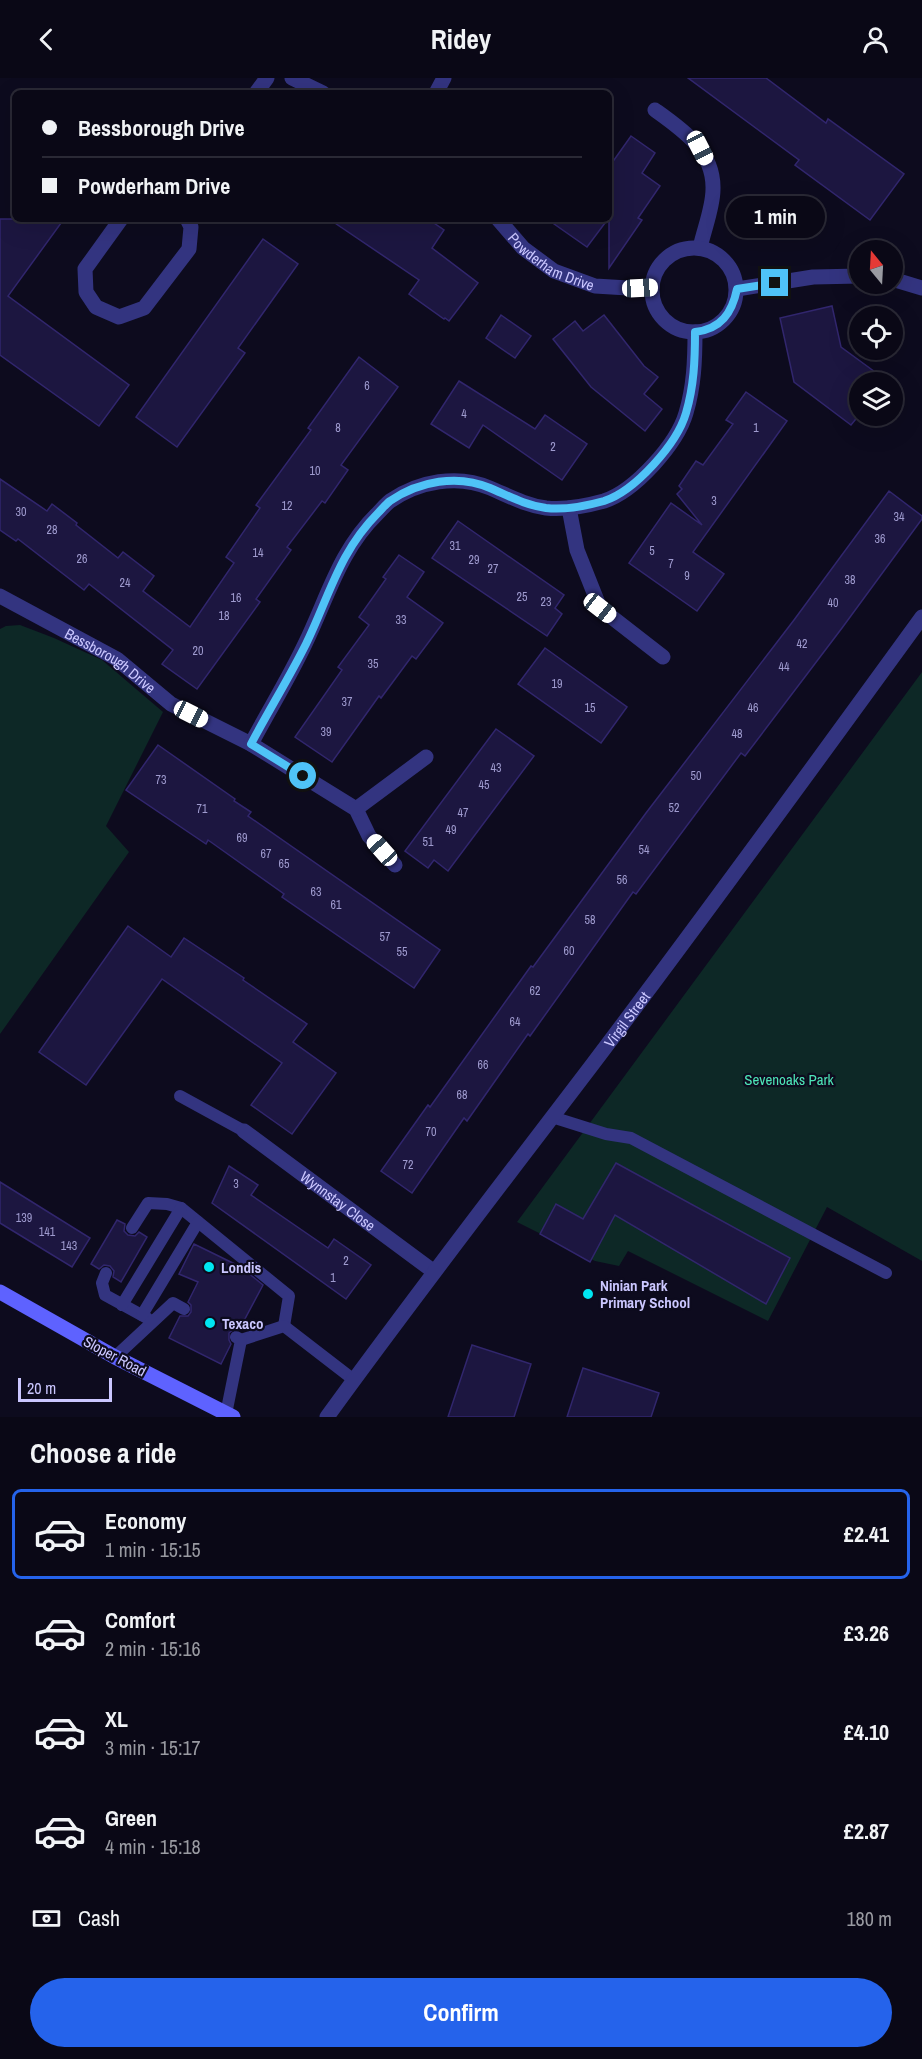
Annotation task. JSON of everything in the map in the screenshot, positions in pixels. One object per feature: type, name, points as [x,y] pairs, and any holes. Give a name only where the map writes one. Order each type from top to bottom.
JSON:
[{"type":"street","points":[[292,78],[317,90]]},
{"type":"street","points":[[655,110],[686,133],[700,148],[711,170],[713,190],[700,248]]},
{"type":"street","points":[[119,222],[85,269],[86,292],[96,307],[118,317],[144,308],[189,249],[191,227],[188,222]]},
{"type":"street","name":"Powderham Drive","points":[[501,222],[523,248],[554,271],[595,286],[652,287]]},
{"type":"street","points":[[700,248],[717,255],[726,262],[734,275],[737,289],[734,304],[727,317],[717,326],[695,332],[680,330],[664,320],[655,304],[652,287],[659,268],[669,257],[678,252],[700,248]]},
{"type":"street","points":[[737,289],[813,277],[849,276]]},
{"type":"street","points":[[903,282],[922,288]]},
{"type":"street","points":[[251,744],[306,644],[340,563],[368,523],[390,501],[420,486],[447,480],[467,481],[488,487],[518,501],[547,508],[569,508],[606,500],[628,486],[672,443],[686,415],[694,374],[695,332]]},
{"type":"street","points":[[569,508],[577,550],[600,608],[663,657]]},
{"type":"street","name":"Bessborough Drive","points":[[0,596],[117,658],[171,704],[251,744],[356,809]]},
{"type":"street","name":"Virgil Street","points":[[327,1417],[817,762],[922,617]]},
{"type":"street","points":[[395,864],[369,836],[356,809],[426,757]]},
{"type":"street","name":"Wynnstay Close","points":[[243,1131],[434,1271]]},
{"type":"street","name":"Sloper Road","points":[[0,1292],[115,1357],[230,1415]]},
{"type":"lane","points":[[180,1096],[243,1131]]},
{"type":"lane","points":[[552,1117],[606,1134],[631,1138],[886,1273]]},
{"type":"lane","points":[[132,1228],[148,1203],[167,1204],[181,1208],[289,1296],[284,1326]]},
{"type":"lane","points":[[122,1305],[181,1208]]},
{"type":"lane","points":[[142,1315],[198,1221]]},
{"type":"lane","points":[[106,1273],[102,1283],[105,1295],[153,1322]]},
{"type":"lane","points":[[115,1357],[173,1303],[184,1309]]},
{"type":"lane","points":[[230,1415],[238,1338],[284,1326]]},
{"type":"lane","points":[[284,1326],[354,1380]]},
{"type":"green space","points":[[20,625],[102,660],[163,712],[106,826],[129,852],[0,1034],[0,629]]},
{"type":"green space","name":"Sevenoaks Park","points":[[922,672],[922,1261],[827,1207],[768,1321],[628,1251],[619,1266],[595,1261],[517,1222]]},
{"type":"building","points":[[688,78],[766,78],[826,123],[828,119],[904,174],[870,220],[795,165],[799,160]]},
{"type":"building","points":[[631,136],[655,153],[642,173],[660,186],[638,218],[642,220],[609,268],[609,222],[612,222],[612,163]]},
{"type":"building","points":[[0,219],[12,219],[12,222],[62,222],[8,296],[129,385],[99,426],[0,355]]},
{"type":"building","points":[[333,222],[432,222],[444,230],[432,248],[478,283],[449,321],[409,294],[419,280]]},
{"type":"building","points":[[551,222],[606,222],[587,247]]},
{"type":"building","points":[[263,239],[298,264],[238,348],[245,353],[177,447],[136,417]]},
{"type":"building","points":[[832,306],[841,347],[849,353],[849,360],[859,360],[875,372],[849,372],[849,423],[794,382],[780,318]]},
{"type":"building","points":[[501,315],[531,336],[515,358],[486,338]]},
{"type":"building","points":[[604,315],[644,366],[658,377],[644,394],[662,409],[645,431],[591,387],[553,339],[575,321],[583,331]]},
{"type":"building","points":[[359,357],[398,387],[341,465],[348,470],[325,503],[322,501],[287,547],[291,550],[256,599],[260,602],[197,689],[162,664],[173,650],[89,584],[84,590],[18,539],[16,541],[0,530],[0,479],[47,511],[52,504],[118,558],[123,552],[154,576],[143,591],[190,627],[234,563],[226,557],[260,508],[256,505],[311,430],[308,428]]},
{"type":"building","points":[[459,381],[535,429],[545,415],[587,444],[562,480],[483,425],[469,448],[431,424]]},
{"type":"building","points":[[746,392],[787,421],[693,552],[724,574],[697,611],[629,563],[671,503],[702,525],[677,494],[682,489],[679,486],[696,461],[703,465],[733,424],[726,420]]},
{"type":"building","points":[[889,491],[922,516],[922,519],[842,628],[745,756],[741,753],[636,894],[633,892],[467,1121],[464,1118],[412,1193],[381,1171],[531,966],[533,967]]},
{"type":"building","points":[[458,521],[564,595],[555,608],[562,614],[547,636],[432,558]]},
{"type":"building","points":[[399,555],[424,572],[407,597],[443,623],[416,659],[412,656],[381,698],[379,696],[332,762],[295,737],[342,670],[338,667],[369,625],[359,617],[386,579],[383,577]]},
{"type":"building","points":[[545,648],[627,707],[601,743],[518,684]]},
{"type":"building","points":[[496,729],[534,756],[448,871],[434,860],[428,868],[405,851]]},
{"type":"building","points":[[158,745],[235,799],[234,801],[251,812],[248,816],[440,950],[414,988],[282,897],[284,894],[208,840],[206,844],[126,790]]},
{"type":"building","points":[[128,926],[171,957],[184,938],[307,1024],[293,1042],[336,1073],[292,1134],[251,1105],[282,1063],[162,979],[86,1085],[39,1052]]},
{"type":"building","points":[[616,1163],[790,1258],[766,1304],[615,1215],[590,1262],[540,1234],[556,1204],[583,1219]]},
{"type":"building","points":[[229,1166],[258,1185],[251,1195],[328,1248],[334,1239],[371,1265],[346,1299],[212,1203]]},
{"type":"building","points":[[0,1182],[90,1238],[72,1267],[0,1223]]},
{"type":"building","points":[[117,1220],[125,1224],[124,1231],[128,1235],[135,1236],[139,1232],[147,1237],[121,1282],[113,1277],[114,1271],[110,1266],[104,1265],[99,1269],[91,1264]]},
{"type":"building","name":"Texaco","points":[[194,1244],[241,1267],[263,1285],[239,1330],[229,1333],[231,1344],[221,1364],[169,1338],[180,1316],[188,1316],[191,1312],[191,1305],[188,1302],[198,1282],[179,1274]]},
{"type":"building","points":[[472,1345],[531,1364],[514,1417],[448,1417]]},
{"type":"building","points":[[583,1368],[659,1393],[651,1417],[567,1417]]},
{"type":"place","name":"Londis","points":[[209,1267]]},
{"type":"place","name":"Ninian Park Primary School","points":[[588,1294]]},
{"type":"place","name":"Texaco","points":[[210,1323]]},
{"type":"route","points":[[303,776],[251,744],[306,644],[340,563],[368,523],[390,501],[420,486],[447,480],[467,481],[488,487],[518,501],[547,508],[569,508],[606,500],[628,486],[672,443],[686,415],[694,374],[695,332],[717,326],[727,317],[734,304],[737,289],[775,283]]}]
